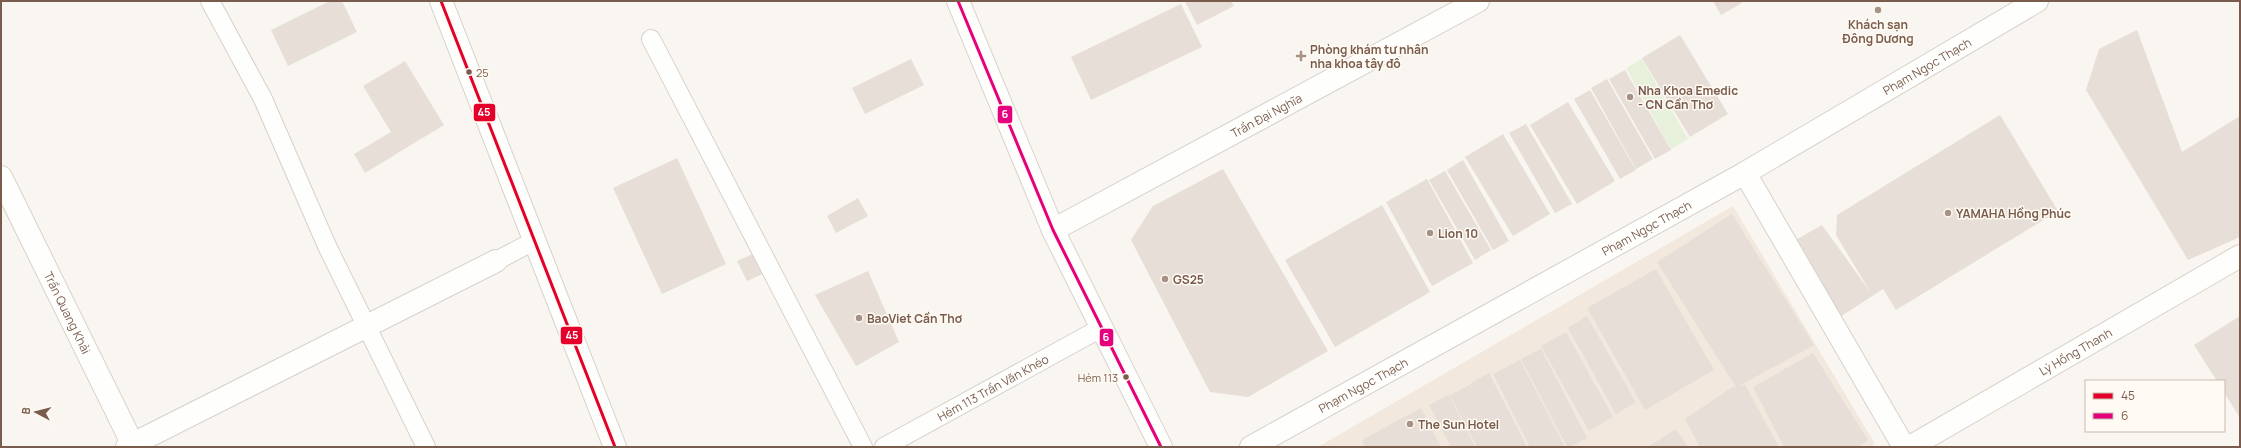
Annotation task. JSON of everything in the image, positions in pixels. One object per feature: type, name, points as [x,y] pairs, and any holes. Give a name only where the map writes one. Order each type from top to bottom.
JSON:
[{"type":"street","points":[[441,1],[616,447]]},
{"type":"street","name":"Trần Đại Nghĩa","points":[[1053,230],[1478,1]]},
{"type":"street","name":"Phạm Ngọc Thạch","points":[[1250,447],[1745,173],[2037,1]]},
{"type":"street","points":[[961,2],[1053,230],[1161,447]]},
{"type":"street","points":[[1745,173],[1904,447]]},
{"type":"street","name":"Trần Quang Khải","points":[[1,177],[131,446]]},
{"type":"street","name":"Lý Hồng Thanh","points":[[1910,447],[2240,256]]},
{"type":"street","points":[[131,446],[496,261]]},
{"type":"lane","points":[[210,1],[263,99],[327,246],[426,447]]},
{"type":"lane","points":[[651,39],[863,447]]},
{"type":"lane","points":[[496,261],[534,241]]},
{"type":"lane","name":"Hẻm 113 Trần Văn Khéo","points":[[884,447],[1101,328]]},
{"type":"shaded area","points":[[1733,206],[1875,444],[1870,447],[1318,447]]},
{"type":"green space","points":[[1642,59],[1688,139],[1671,149],[1626,68]]},
{"type":"building","points":[[330,1],[342,1],[357,32],[288,66],[271,30]]},
{"type":"building","points":[[1185,1],[1231,1],[1234,6],[1197,25]]},
{"type":"building","points":[[1713,1],[1741,1],[1742,3],[1721,15]]},
{"type":"building","points":[[1181,4],[1202,47],[1091,100],[1071,57]]},
{"type":"building","points":[[2137,30],[2182,152],[2240,116],[2240,237],[2188,260],[2086,90],[2099,49]]},
{"type":"building","points":[[1680,35],[1728,114],[1690,137],[1642,58]]},
{"type":"building","points":[[911,59],[924,85],[865,114],[852,88]]},
{"type":"building","points":[[405,61],[444,125],[365,173],[354,154],[391,132],[363,86]]},
{"type":"building","name":"Nha Khoa Emedic - CN Cần Thơ","points":[[1625,70],[1671,150],[1655,159],[1609,79]]},
{"type":"building","points":[[1607,79],[1653,159],[1636,169],[1591,88]]},
{"type":"building","points":[[1590,90],[1636,170],[1620,179],[1574,99]]},
{"type":"building","points":[[1568,102],[1615,181],[1577,204],[1530,125]]},
{"type":"building","name":"YAMAHA Hồng Phúc","points":[[2000,115],[2058,211],[1896,310],[1883,289],[1840,317],[1794,241],[1822,225],[1871,293],[1836,235],[1837,215]]},
{"type":"building","points":[[1526,124],[1572,204],[1555,213],[1509,133]]},
{"type":"building","points":[[1503,134],[1550,214],[1513,236],[1465,157]]},
{"type":"building","points":[[677,158],[726,264],[662,294],[613,188]]},
{"type":"building","points":[[1463,160],[1509,241],[1493,250],[1447,170]]},
{"type":"building","points":[[1223,169],[1328,351],[1248,397],[1210,392],[1131,240],[1153,206]]},
{"type":"building","points":[[1445,171],[1491,250],[1475,260],[1429,180]]},
{"type":"building","name":"Lion 10","points":[[1427,179],[1473,263],[1432,286],[1386,202]]},
{"type":"building","points":[[858,198],[868,216],[836,233],[827,216]]},
{"type":"building","points":[[1382,205],[1430,292],[1335,347],[1285,260]]},
{"type":"building","points":[[1732,214],[1814,345],[1739,386],[1745,385],[1779,447],[1700,447],[1685,419],[1731,388],[1736,387],[1657,262]]},
{"type":"building","points":[[760,251],[769,271],[747,281],[737,261]]},
{"type":"building","points":[[1656,269],[1714,370],[1645,410],[1587,308]]},
{"type":"building","name":"BaoViet Cần Thơ","points":[[868,271],[899,342],[856,366],[815,295]]},
{"type":"building","points":[[1587,316],[1636,402],[1616,414],[1568,328]]},
{"type":"building","points":[[2240,316],[2240,418],[2225,394],[2225,380],[2216,380],[2194,345]]},
{"type":"building","points":[[1566,332],[1613,417],[1589,431],[1541,346]]},
{"type":"building","points":[[1541,349],[1587,438],[1570,447],[1567,447],[1521,359]]},
{"type":"building","points":[[1813,353],[1868,440],[1859,447],[1784,447],[1753,387]]},
{"type":"building","points":[[1520,360],[1564,445],[1561,447],[1530,447],[1493,374]]},
{"type":"building","points":[[1489,373],[1527,447],[1477,447],[1450,395],[1470,385],[1490,422],[1470,384]]},
{"type":"building","points":[[1449,395],[1475,447],[1451,447],[1429,405]]},
{"type":"building","name":"The Sun Hotel","points":[[1421,408],[1441,447],[1365,447],[1362,440]]},
{"type":"building","points":[[1676,429],[1688,447],[1648,447]]},
{"type":"transit line","name":"45","points":[[441,1],[615,447]]},
{"type":"transit line","name":"6","points":[[958,1],[1053,230],[1161,447]]},
{"type":"place","name":"Khách sạn Đông Dương","points":[[1878,10]]},
{"type":"place","name":"Phòng khám tư nhân nha khoa tây đô","points":[[1301,56]]},
{"type":"place","name":"25","points":[[469,72]]},
{"type":"place","name":"Nha Khoa Emedic - CN Cần Thơ","points":[[1630,97]]},
{"type":"place","name":"YAMAHA Hồng Phúc","points":[[1948,213]]},
{"type":"place","name":"Lion 10","points":[[1430,233]]},
{"type":"place","name":"GS25","points":[[1165,279]]},
{"type":"place","name":"BaoViet Cần Thơ","points":[[859,318]]},
{"type":"place","name":"Hẻm 113","points":[[1126,377]]},
{"type":"place","name":"The Sun Hotel","points":[[1410,424]]}]
